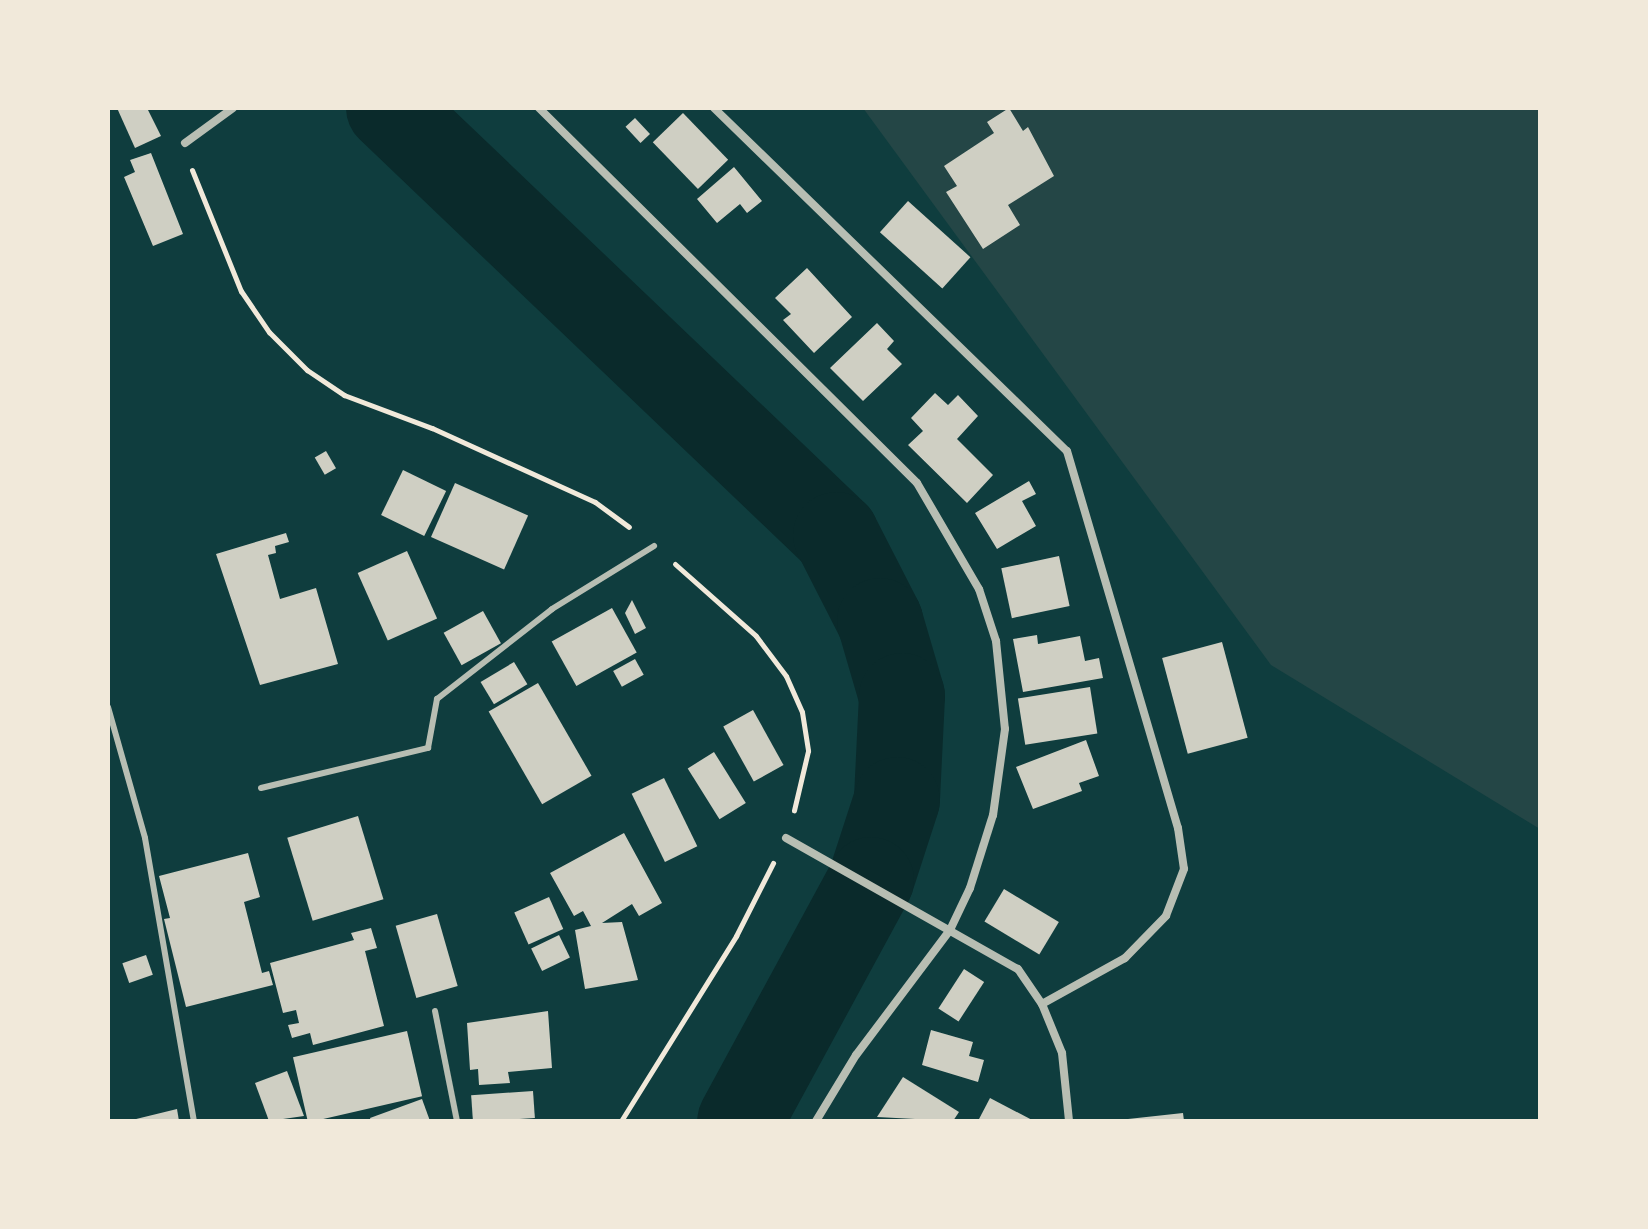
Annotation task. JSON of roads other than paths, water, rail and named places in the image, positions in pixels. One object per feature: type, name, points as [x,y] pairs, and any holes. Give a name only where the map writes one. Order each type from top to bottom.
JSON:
[{"type":"street","points":[[185,143],[233,108]]},
{"type":"street","points":[[539,108],[917,483],[979,589],[996,641],[1005,729],[993,815],[950,930],[856,1055],[816,1121]]},
{"type":"street","points":[[714,108],[1067,451],[1178,828],[1184,869],[1166,916],[1125,958],[1042,1004]]},
{"type":"street","points":[[786,838],[813,850],[1018,969],[1042,1004],[1062,1053],[1069,1121]]},
{"type":"lane","points":[[261,788],[428,748],[437,699],[552,609],[654,546]]},
{"type":"lane","points":[[108,707],[145,838],[194,1121]]},
{"type":"lane","points":[[435,1011],[457,1121]]},
{"type":"waterway","points":[[389,108],[836,535],[880,621],[902,696],[897,800],[871,880],[740,1121]]}]
